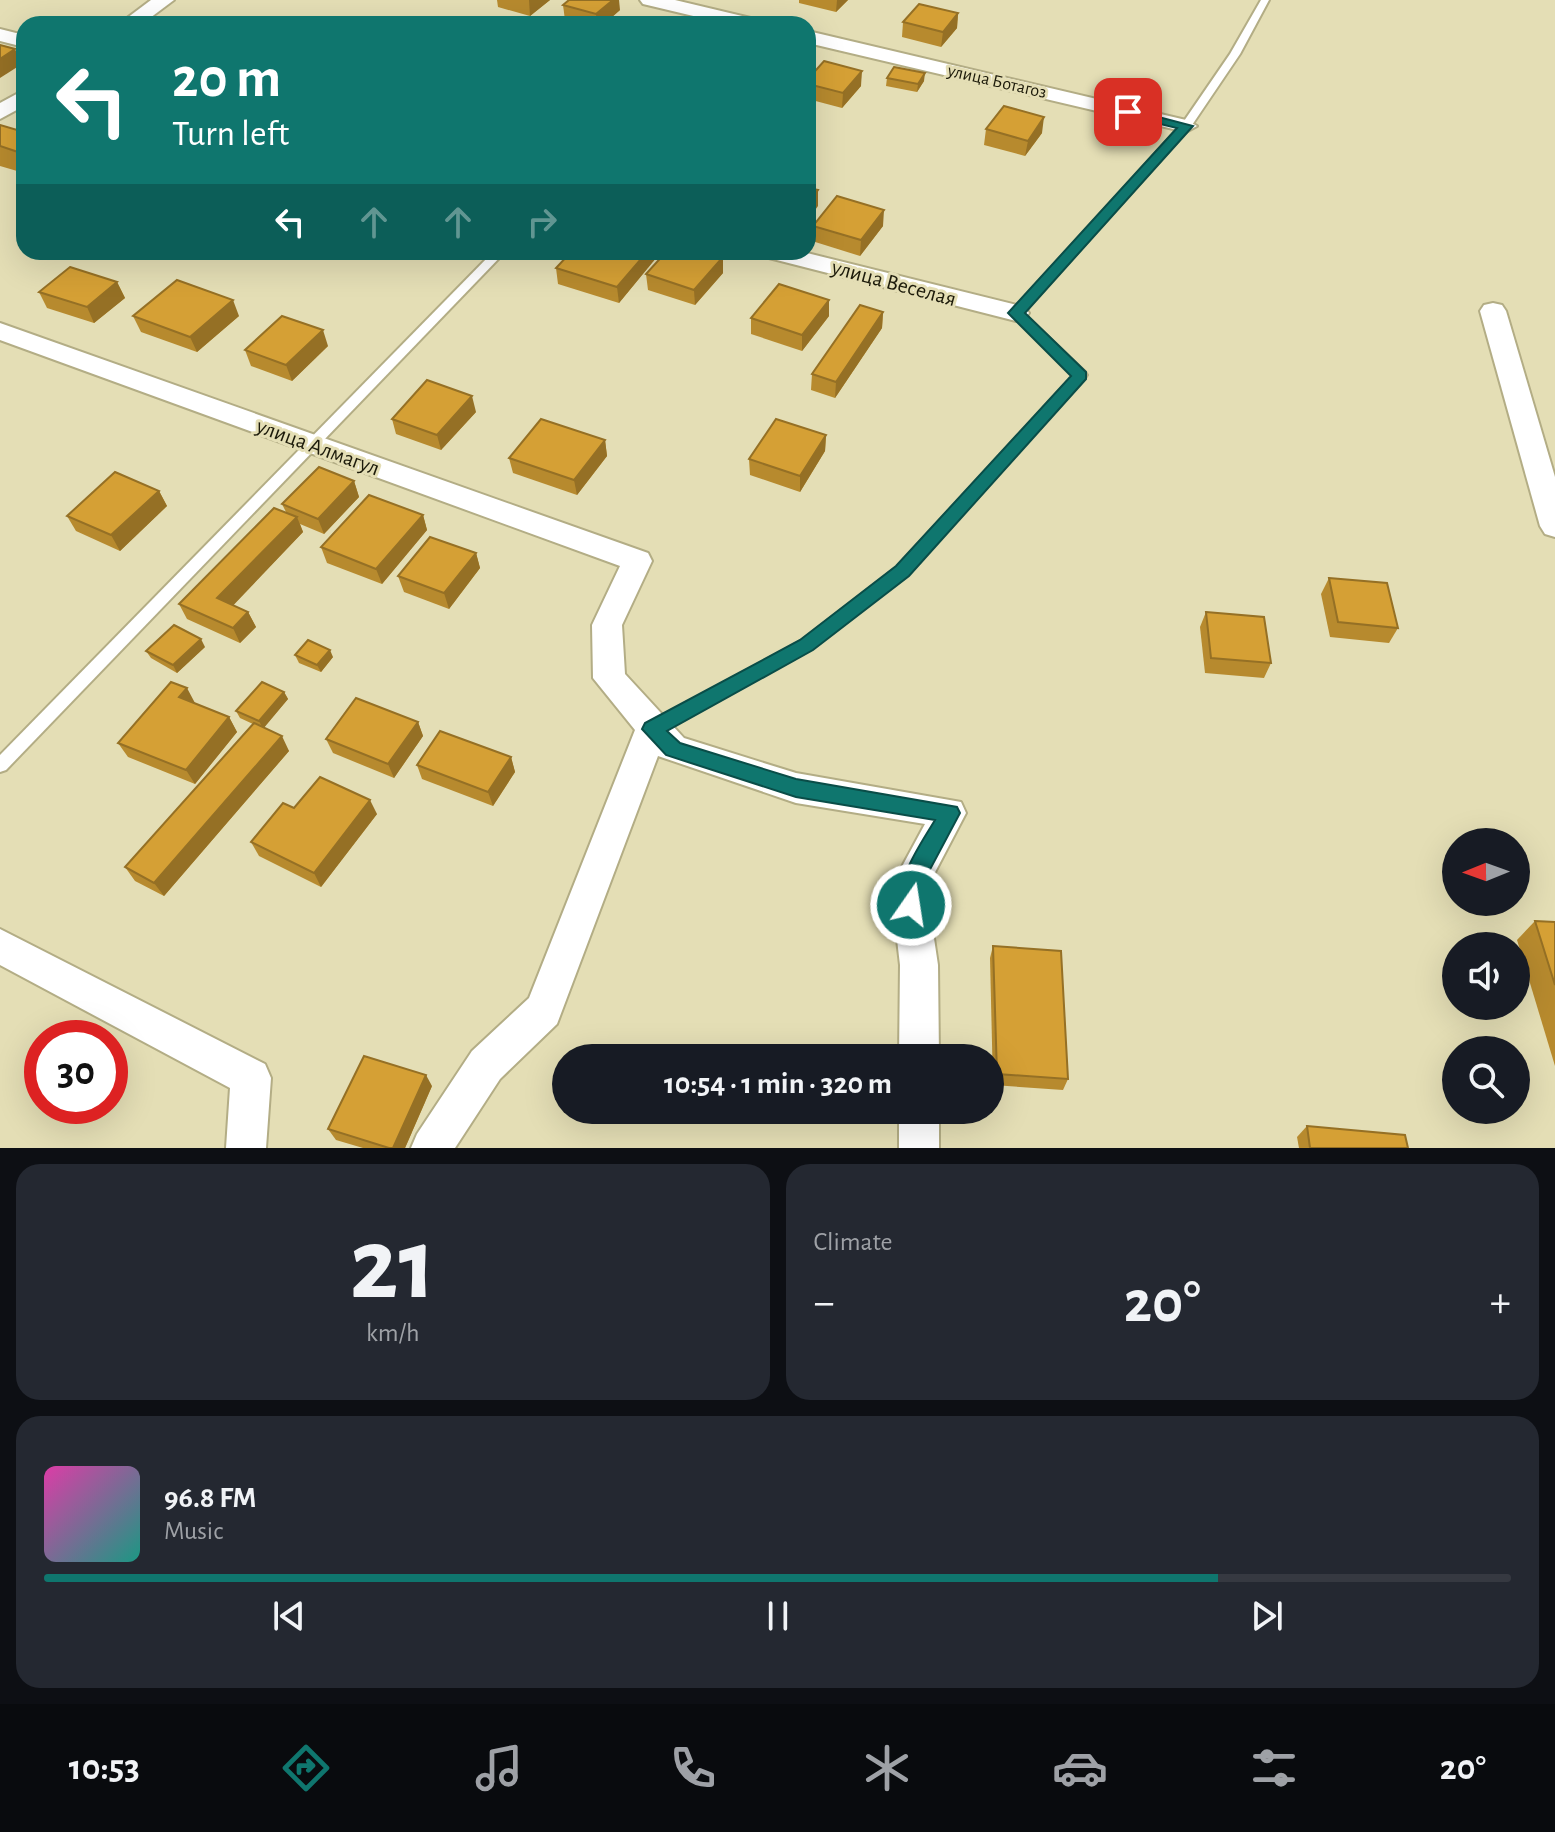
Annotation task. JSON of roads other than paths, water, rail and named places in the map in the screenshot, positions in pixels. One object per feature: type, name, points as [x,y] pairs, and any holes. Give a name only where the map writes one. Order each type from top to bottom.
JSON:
[{"type":"street","points":[[141,16],[164,0]]},
{"type":"street","points":[[650,0],[711,16]]},
{"type":"street","name":"улица Ботагоз","points":[[816,39],[1186,126]]},
{"type":"street","name":"улица Веселая","points":[[805,260],[1016,313]]},
{"type":"street","points":[[1493,311],[1555,526]]},
{"type":"street","name":"улица Алмагул","points":[[0,331],[637,561],[607,625],[609,678],[652,729]]},
{"type":"street","points":[[431,1148],[486,1065],[543,1011],[652,729],[673,749],[796,788],[949,813],[916,874],[911,905],[919,965],[919,1044]]},
{"type":"street","points":[[0,946],[251,1078],[246,1148]]},
{"type":"street","points":[[919,1124],[919,1148]]},
{"type":"lane","points":[[652,729],[806,645],[902,571],[1081,375],[1016,313],[1186,126],[1235,54],[1265,0]]},
{"type":"lane","points":[[0,765],[491,260]]}]
